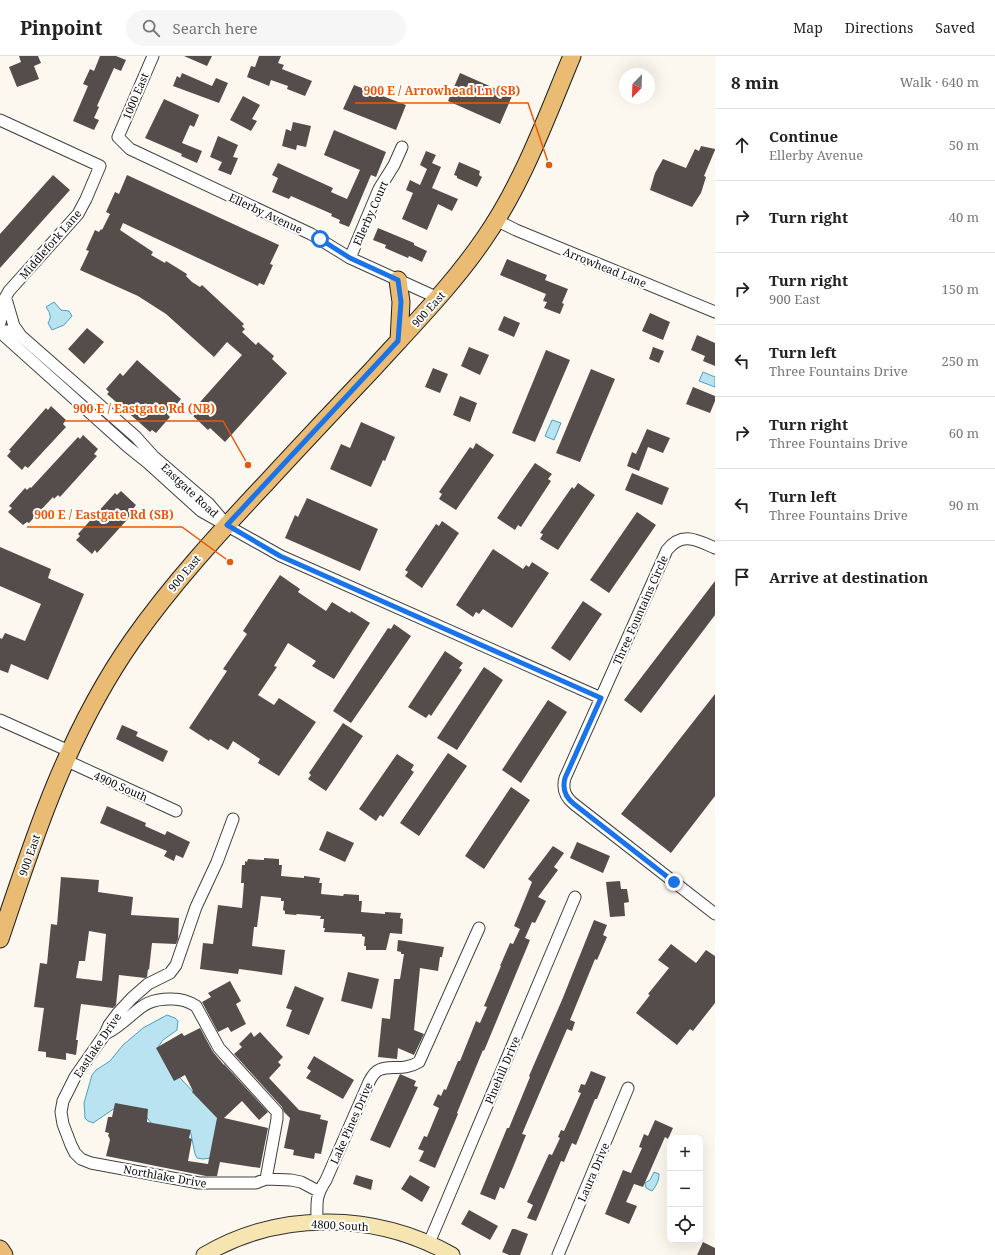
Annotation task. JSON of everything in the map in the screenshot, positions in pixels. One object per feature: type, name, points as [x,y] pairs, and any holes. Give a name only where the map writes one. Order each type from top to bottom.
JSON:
[{"type":"main road","name":"900 East","points":[[0,939],[40,821],[67,756],[90,710],[130,644],[175,584],[227,525],[438,298],[472,256],[496,220],[521,175],[572,56]]},
{"type":"main road","points":[[398,280],[401,302],[398,341]]},
{"type":"main road","points":[[0,1249],[4,1255]]},
{"type":"street","name":"1000 East","points":[[118,137],[153,56]]},
{"type":"street","name":"Middlefork Lane","points":[[0,120],[100,166],[78,214],[3,299],[0,323]]},
{"type":"street","name":"Ellerby Avenue","points":[[118,137],[130,149],[311,234],[350,258],[438,298]]},
{"type":"street","name":"Ellerby Court","points":[[350,258],[379,189],[394,165],[402,147]]},
{"type":"street","name":"Arrowhead Lane","points":[[496,220],[516,230],[715,312]]},
{"type":"street","name":"Eastgate Road","points":[[3,299],[12,321],[21,336]]},
{"type":"street","name":"Eastgate Road","points":[[0,332],[10,331],[21,336],[136,437],[154,457],[208,504],[227,525]]},
{"type":"street","name":"Eastgate Road","points":[[0,332],[201,511],[227,525]]},
{"type":"street","points":[[227,525],[280,556],[601,698],[565,778],[564,787],[566,796],[596,822],[715,914]]},
{"type":"street","name":"Three Fountains Circle","points":[[601,698],[667,550],[676,540],[683,538],[698,541],[715,548]]},
{"type":"street","name":"4900 South","points":[[0,720],[67,756],[176,811]]},
{"type":"street","name":"Eastlake Drive","points":[[81,1159],[73,1149],[63,1124],[61,1112],[63,1101],[75,1077],[105,1034],[108,1025],[132,998],[148,984],[170,974],[176,965],[196,907],[217,862],[233,819]]},
{"type":"street","name":"Pinehill Drive","points":[[429,1243],[575,897]]},
{"type":"street","name":"Lake Pines Drive","points":[[317,1222],[318,1191],[326,1180],[373,1074],[379,1070],[387,1068],[403,1068],[419,1062],[479,928]]},
{"type":"street","points":[[105,1034],[118,1027],[139,1008],[152,1001],[176,999],[190,1002],[196,1006],[219,1048],[277,1112],[266,1179]]},
{"type":"street","name":"Laura Drive","points":[[558,1255],[628,1088]]},
{"type":"street","name":"Northlake Drive","points":[[81,1159],[91,1163],[199,1183],[256,1183],[266,1179],[291,1180],[301,1182],[318,1191]]},
{"type":"street","name":"4800 South","points":[[204,1255],[238,1238],[259,1230],[317,1222],[364,1225],[407,1234],[452,1255]]},
{"type":"water","points":[[54,302],[61,310],[69,311],[72,316],[64,325],[52,330],[48,323],[50,315],[46,307]]},
{"type":"water","points":[[703,372],[715,377],[715,387],[699,381]]},
{"type":"water","points":[[552,420],[561,423],[554,440],[545,436]]},
{"type":"water","points":[[167,1015],[178,1021],[177,1030],[163,1040],[158,1047],[181,1079],[218,1118],[211,1158],[197,1158],[190,1132],[152,1124],[144,1114],[118,1106],[93,1123],[85,1118],[84,1103],[92,1075],[96,1070],[110,1061],[123,1045],[143,1028]]},
{"type":"water","points":[[654,1172],[659,1174],[659,1177],[652,1191],[646,1188],[645,1183],[650,1180]]},
{"type":"building","points":[[19,56],[38,56],[41,63],[34,66],[39,79],[17,87],[9,67],[21,62]]},
{"type":"building","points":[[100,56],[116,56],[126,60],[121,71],[114,68],[97,106],[99,107],[94,118],[99,120],[94,130],[73,121],[88,86],[83,84],[90,69],[94,71]]},
{"type":"building","points":[[184,56],[212,56],[207,66]]},
{"type":"building","points":[[259,56],[281,56],[278,63],[284,65],[282,69],[312,81],[305,96],[287,89],[288,86],[271,80],[269,86],[247,77],[251,66],[255,67]]},
{"type":"building","points":[[182,73],[212,86],[216,78],[228,83],[219,103],[173,86],[177,76],[180,78]]},
{"type":"building","points":[[460,73],[512,96],[500,124],[448,101]]},
{"type":"building","points":[[354,85],[406,105],[396,130],[343,109]]},
{"type":"building","points":[[243,96],[260,105],[252,119],[257,121],[251,131],[230,120]]},
{"type":"building","points":[[164,99],[199,115],[194,127],[190,125],[182,143],[202,151],[197,163],[181,156],[182,154],[145,138]]},
{"type":"building","points":[[293,122],[311,126],[306,147],[297,145],[296,150],[282,146],[286,129],[291,131]]},
{"type":"building","points":[[334,130],[386,152],[376,177],[371,175],[349,227],[339,223],[340,220],[331,216],[332,214],[291,196],[289,199],[272,192],[278,178],[272,175],[278,163],[333,188],[331,192],[347,199],[360,170],[324,155]]},
{"type":"building","points":[[218,136],[238,145],[233,157],[238,158],[231,175],[218,170],[222,162],[210,157]]},
{"type":"building","points":[[701,146],[715,150],[704,176],[706,177],[701,193],[692,207],[650,190],[655,173],[663,159],[686,168],[695,149],[699,151]]},
{"type":"building","points":[[426,151],[436,155],[432,163],[441,167],[432,188],[458,199],[452,211],[438,204],[427,230],[402,219],[413,193],[406,190],[410,180],[420,185],[427,169],[420,165]]},
{"type":"building","points":[[459,162],[480,171],[479,175],[482,177],[477,187],[457,178],[457,176],[454,175]]},
{"type":"building","points":[[53,175],[70,190],[0,268],[0,234]]},
{"type":"building","points":[[127,175],[279,245],[270,264],[273,265],[264,285],[259,283],[258,286],[123,223],[120,230],[153,252],[151,255],[165,263],[166,261],[187,274],[186,276],[192,282],[200,287],[202,285],[244,324],[242,326],[245,329],[242,332],[256,345],[258,342],[274,356],[272,359],[287,373],[225,442],[210,428],[208,430],[192,415],[195,412],[193,410],[242,355],[227,342],[214,357],[166,314],[138,296],[80,270],[89,251],[86,250],[95,230],[99,232],[101,229],[102,230],[110,214],[106,212],[115,192],[119,194]]},
{"type":"building","points":[[378,228],[414,243],[414,245],[427,251],[422,262],[409,256],[408,258],[385,248],[386,245],[373,240]]},
{"type":"building","points":[[507,259],[547,275],[545,280],[568,289],[562,303],[564,304],[560,314],[544,308],[547,302],[543,301],[546,294],[500,275]]},
{"type":"building","points":[[650,313],[670,322],[663,340],[642,331]]},
{"type":"building","points":[[504,316],[520,323],[514,337],[498,330]]},
{"type":"building","points":[[87,328],[104,342],[84,364],[68,349]]},
{"type":"building","points":[[697,335],[715,343],[715,366],[703,361],[705,356],[691,350]]},
{"type":"building","points":[[469,347],[489,355],[480,375],[461,366]]},
{"type":"building","points":[[653,347],[664,351],[659,363],[649,359]]},
{"type":"building","points":[[546,350],[570,360],[535,442],[512,433]]},
{"type":"building","points":[[137,360],[181,399],[168,415],[170,417],[156,433],[152,430],[150,432],[107,394],[109,392],[106,389],[120,373],[123,376]]},
{"type":"building","points":[[433,368],[448,374],[440,393],[425,387]]},
{"type":"building","points":[[591,369],[615,379],[580,462],[556,453]]},
{"type":"building","points":[[693,387],[715,396],[715,401],[710,413],[686,404]]},
{"type":"building","points":[[460,396],[477,403],[470,422],[453,415]]},
{"type":"building","points":[[51,406],[66,420],[63,424],[66,427],[28,468],[25,466],[22,470],[7,456],[11,451],[9,450],[46,408],[48,410]]},
{"type":"building","points":[[361,422],[395,437],[385,461],[383,460],[371,487],[330,469],[341,444],[350,448]]},
{"type":"building","points":[[647,429],[670,438],[663,453],[648,447],[639,471],[627,466],[632,452],[636,454]]},
{"type":"building","points":[[83,435],[98,449],[94,454],[97,456],[60,497],[58,495],[54,499],[53,497],[29,523],[27,522],[23,525],[8,512],[12,508],[9,506],[25,488],[27,490],[30,487],[31,488],[78,437],[80,439]]},
{"type":"building","points":[[476,443],[494,455],[456,510],[439,499],[442,494],[439,492],[470,447],[473,449]]},
{"type":"building","points":[[535,463],[552,474],[548,479],[551,481],[521,527],[518,525],[515,530],[497,518]]},
{"type":"building","points":[[632,473],[669,488],[662,505],[625,490]]},
{"type":"building","points":[[578,483],[595,495],[558,550],[540,539],[543,534],[540,533],[572,487],[574,489]]},
{"type":"building","points":[[121,491],[136,505],[133,509],[135,511],[97,553],[95,550],[92,554],[76,540],[80,536],[78,534],[115,493],[117,495]]},
{"type":"building","points":[[307,498],[378,529],[360,571],[285,538],[295,515],[298,517]]},
{"type":"building","points":[[637,512],[656,525],[609,593],[590,580]]},
{"type":"building","points":[[442,521],[459,533],[422,588],[405,576],[408,572],[405,570],[436,524],[439,526]]},
{"type":"building","points":[[0,547],[51,569],[48,578],[84,594],[48,680],[11,664],[8,673],[0,670],[0,638],[2,639],[5,633],[25,641],[41,604],[0,586]]},
{"type":"building","points":[[493,549],[523,569],[526,565],[529,567],[532,562],[549,573],[512,628],[483,609],[479,614],[476,612],[473,617],[456,605]]},
{"type":"building","points":[[280,575],[300,589],[298,592],[326,611],[332,602],[350,613],[351,611],[370,623],[334,679],[312,666],[316,661],[288,643],[274,666],[277,667],[258,695],[274,705],[279,698],[316,722],[279,776],[258,763],[260,759],[233,741],[228,750],[210,739],[209,741],[189,728],[227,671],[223,669],[247,634],[243,631]]},
{"type":"building","points":[[715,581],[715,615],[641,713],[624,700]]},
{"type":"building","points":[[583,601],[602,614],[570,661],[551,648]]},
{"type":"building","points":[[394,624],[411,636],[351,723],[333,711],[388,628],[391,629]]},
{"type":"building","points":[[445,651],[463,663],[459,668],[462,670],[431,716],[429,714],[426,718],[408,707]]},
{"type":"building","points":[[484,667],[503,680],[457,750],[437,738]]},
{"type":"building","points":[[715,694],[715,796],[671,853],[621,814]]},
{"type":"building","points":[[548,700],[567,712],[521,783],[502,770]]},
{"type":"building","points":[[343,723],[363,736],[326,791],[308,779],[311,775],[309,773]]},
{"type":"building","points":[[122,725],[138,732],[136,736],[168,751],[163,762],[116,739]]},
{"type":"building","points":[[448,753],[467,766],[419,836],[400,823]]},
{"type":"building","points":[[397,754],[414,765],[411,770],[414,772],[383,817],[380,815],[376,821],[359,809]]},
{"type":"building","points":[[511,787],[530,800],[484,869],[465,856]]},
{"type":"building","points":[[107,806],[146,823],[145,826],[165,835],[167,831],[190,842],[183,858],[176,855],[174,861],[164,856],[167,851],[100,823]]},
{"type":"building","points":[[327,831],[354,843],[345,862],[319,850]]},
{"type":"building","points":[[577,842],[610,856],[603,873],[570,858]]},
{"type":"building","points":[[553,846],[564,853],[554,867],[558,870],[538,897],[546,901],[535,923],[532,922],[525,938],[530,940],[435,1168],[419,1161],[424,1151],[418,1149],[424,1136],[427,1137],[439,1108],[433,1105],[438,1094],[441,1096],[444,1089],[446,1090],[458,1061],[460,1061],[476,1021],[480,1023],[487,1007],[484,1006],[500,966],[510,943],[513,944],[520,929],[514,926],[532,882],[528,879]]},
{"type":"building","points":[[264,858],[279,859],[279,865],[282,865],[281,876],[320,878],[319,883],[322,883],[321,894],[343,896],[344,894],[359,895],[359,901],[362,901],[361,912],[385,914],[385,912],[401,913],[400,918],[403,919],[402,934],[390,933],[386,950],[366,950],[366,946],[364,946],[365,937],[362,936],[362,934],[324,932],[324,919],[320,919],[321,916],[285,914],[285,911],[283,910],[284,901],[281,901],[281,898],[261,896],[257,927],[254,927],[252,946],[285,950],[282,975],[239,969],[238,974],[200,969],[203,943],[213,944],[218,905],[242,908],[244,883],[241,883],[242,865],[245,865],[245,861],[247,862],[248,859],[264,860]]},
{"type":"building","points":[[61,877],[99,880],[98,892],[133,897],[131,915],[179,918],[178,939],[176,944],[152,943],[147,977],[119,975],[116,1005],[113,1008],[81,1004],[76,1040],[78,1040],[76,1055],[66,1053],[66,1060],[46,1057],[46,1052],[38,1051],[44,1008],[34,1007],[40,963],[47,964],[51,924],[57,925]],"holes":[[[89,931],[106,934],[102,981],[76,978],[79,961],[85,961]]]},
{"type":"building","points":[[620,881],[621,889],[627,889],[629,902],[624,903],[625,916],[610,917],[606,882]]},
{"type":"building","points":[[594,920],[607,925],[603,935],[607,937],[597,960],[595,959],[570,1020],[575,1022],[572,1031],[567,1029],[522,1134],[526,1135],[504,1189],[500,1187],[495,1200],[480,1194],[507,1128],[509,1128]]},
{"type":"building","points":[[398,940],[444,947],[442,957],[440,957],[438,971],[420,968],[414,1030],[424,1034],[414,1055],[398,1048],[397,1059],[378,1057],[382,1018],[390,1019],[394,979],[400,979],[404,954],[397,951]]},
{"type":"building","points":[[671,944],[696,963],[706,950],[715,956],[715,1003],[693,1031],[690,1029],[677,1045],[636,1013],[650,995],[648,994],[669,968],[658,960]]},
{"type":"building","points":[[348,972],[379,979],[372,1009],[341,1001]]},
{"type":"building","points":[[230,981],[241,1001],[236,1004],[246,1024],[231,1032],[228,1027],[218,1032],[202,1002],[211,997],[208,993]]},
{"type":"building","points":[[295,986],[324,998],[309,1035],[286,1026],[292,1010],[286,1008]]},
{"type":"building","points":[[200,1028],[213,1052],[268,1112],[259,1120],[242,1101],[224,1118],[268,1128],[260,1168],[220,1162],[217,1176],[206,1176],[106,1156],[110,1140],[108,1136],[109,1133],[105,1132],[108,1117],[112,1117],[115,1103],[148,1109],[147,1122],[191,1130],[189,1138],[192,1139],[188,1161],[208,1164],[217,1118],[192,1092],[193,1091],[185,1075],[174,1081],[156,1048],[182,1033],[184,1036]]},
{"type":"building","points":[[251,1032],[254,1037],[260,1032],[283,1057],[278,1062],[281,1065],[269,1078],[299,1110],[321,1115],[320,1119],[328,1121],[321,1154],[315,1153],[314,1159],[293,1155],[294,1150],[284,1148],[290,1118],[284,1112],[282,1107],[234,1054],[242,1047],[239,1044]]},
{"type":"building","points":[[314,1056],[354,1080],[343,1099],[306,1078],[311,1071],[307,1068]]},
{"type":"building","points":[[591,1071],[606,1077],[597,1099],[595,1099],[576,1145],[572,1143],[564,1162],[561,1161],[536,1221],[527,1218],[533,1205],[527,1202],[549,1154],[552,1155],[560,1138],[558,1137],[561,1130],[564,1131],[581,1093],[578,1092],[581,1084],[585,1085]]},
{"type":"building","points":[[400,1074],[416,1081],[414,1086],[418,1087],[390,1148],[370,1140]]},
{"type":"building","points":[[655,1120],[673,1128],[670,1135],[667,1135],[667,1138],[665,1137],[643,1187],[634,1184],[626,1202],[637,1206],[629,1224],[605,1214],[623,1170],[631,1173],[642,1148],[639,1147],[644,1134],[648,1136]]},
{"type":"building","points":[[356,1175],[373,1180],[371,1190],[353,1184]]},
{"type":"building","points":[[410,1175],[430,1187],[422,1202],[401,1189]]},
{"type":"building","points":[[469,1210],[498,1226],[490,1240],[461,1224]]},
{"type":"building","points":[[512,1229],[528,1234],[520,1255],[509,1255],[502,1252]]},
{"type":"building","points":[[703,1242],[715,1248],[715,1255],[697,1255]]},
{"type":"place","name":"900 E / Arrowhead Ln (SB)","points":[[549,165]]},
{"type":"place","name":"900 E / Eastgate Rd (NB)","points":[[248,465]]},
{"type":"place","name":"900 E / Eastgate Rd (SB)","points":[[230,562]]},
{"type":"route","points":[[320,239],[350,258],[398,280],[401,302],[401,318],[398,341],[227,525],[280,556],[601,698],[565,778],[564,792],[569,800],[674,882]]}]
